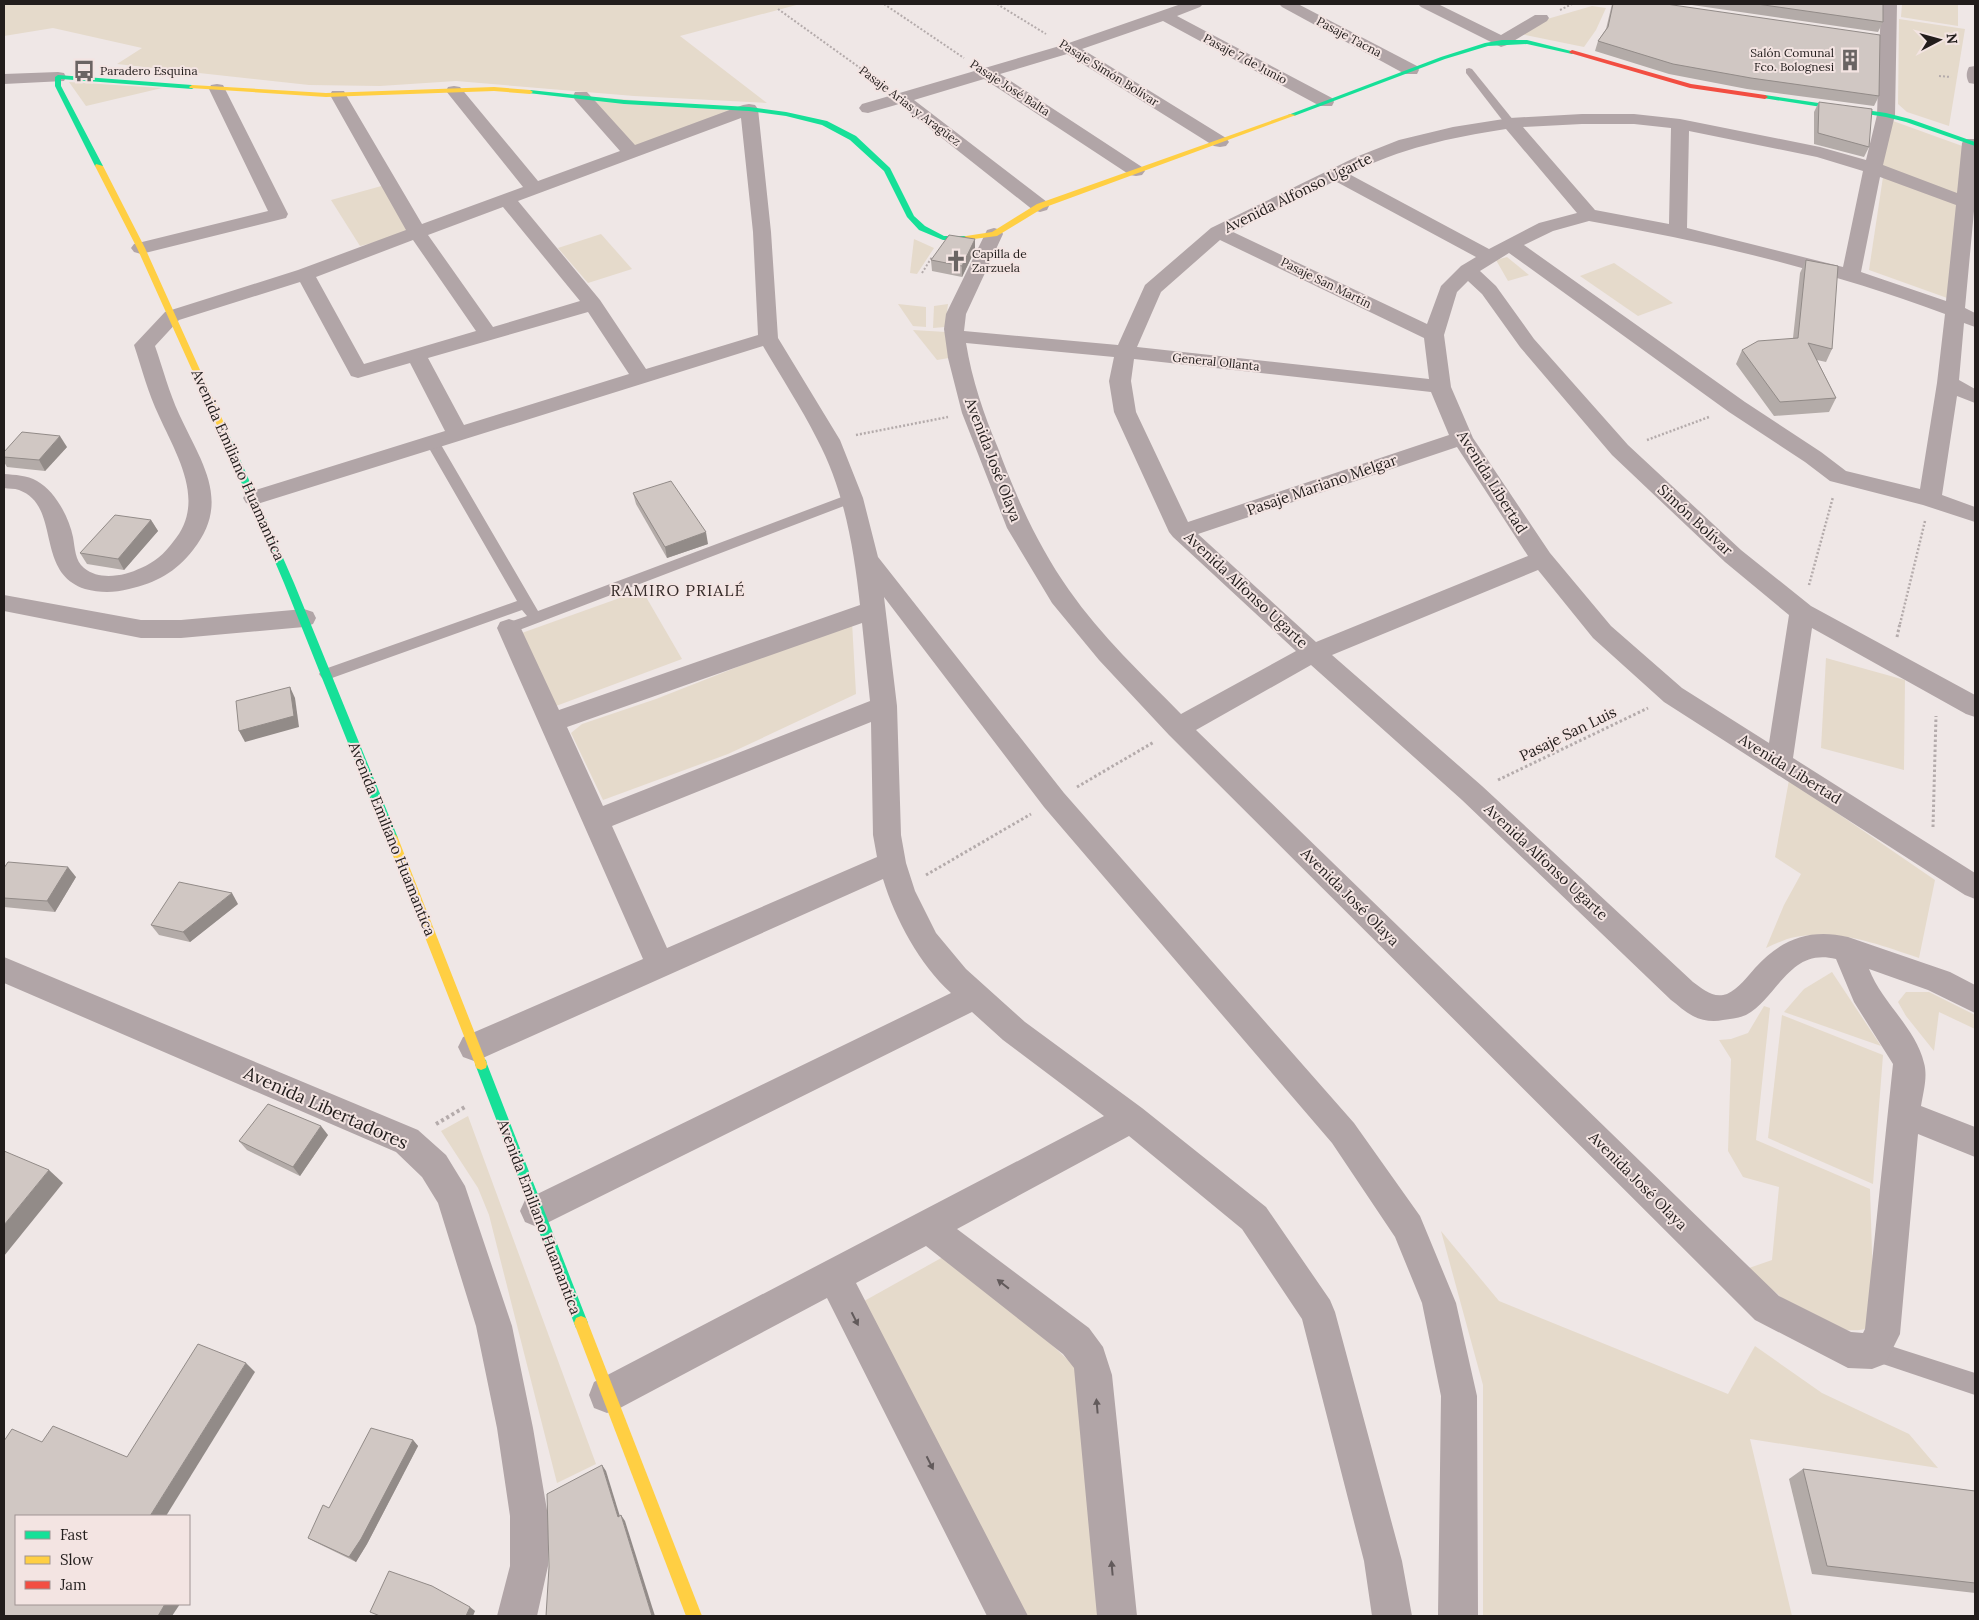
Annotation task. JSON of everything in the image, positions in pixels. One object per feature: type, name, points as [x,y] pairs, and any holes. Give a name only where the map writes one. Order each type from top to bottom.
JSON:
[{"type":"street","points":[[868,108],[1069,48],[1195,4]]},
{"type":"street","name":"Pasaje Tacna","points":[[1287,4],[1411,70]]},
{"type":"street","points":[[1426,4],[1502,42]]},
{"type":"street","points":[[1851,275],[1886,115],[1889,4]]},
{"type":"street","name":"Pasaje 7 de Junio","points":[[1164,15],[1326,102]]},
{"type":"street","points":[[1502,42],[1541,18]]},
{"type":"street","points":[[1868,37],[1888,40]]},
{"type":"street","points":[[9,79],[58,77],[218,89],[338,95],[494,89],[581,96],[624,102],[749,109],[808,118],[824,123],[853,138],[878,159],[887,170],[911,217],[922,228],[943,238],[972,238],[994,234],[1040,206],[1220,142],[1467,50],[1502,42],[1539,44],[1562,49],[1690,86],[1886,115],[1908,120],[1973,144],[1970,204],[1955,311],[1948,383],[1930,499]]},
{"type":"street","name":"Pasaje Simón Bolívar","points":[[1069,48],[1220,142]]},
{"type":"street","points":[[1975,71],[1975,79]]},
{"type":"street","name":"Pasaje José Balta","points":[[987,73],[1136,171]]},
{"type":"street","name":"Avenida Emiliano Huamantica","points":[[58,77],[58,86],[141,248],[172,316],[254,498],[304,618],[474,1047],[694,1616]]},
{"type":"street","points":[[141,248],[278,214],[218,89]]},
{"type":"street","points":[[454,91],[535,188]]},
{"type":"street","points":[[338,95],[418,232],[487,334]]},
{"type":"street","points":[[581,96],[632,153]]},
{"type":"street","name":"Pasaje Arias y Aragüez","points":[[903,99],[1040,206]]},
{"type":"street","points":[[4,481],[22,483],[36,490],[59,532],[64,556],[72,572],[86,582],[100,584],[126,582],[140,578],[170,562],[185,545],[201,511],[198,481],[164,403],[144,345],[172,316],[305,274],[749,109]]},
{"type":"street","points":[[749,109],[762,232],[768,338],[829,440],[852,498],[867,559],[884,706],[887,835],[892,863],[901,890],[926,942],[955,978],[1014,1031],[1131,1118],[1254,1218],[1318,1312],[1383,1561],[1392,1616]]},
{"type":"street","name":"Avenida Alfonso Ugarte","points":[[1848,949],[1831,945],[1804,948],[1779,962],[1757,987],[1736,1004],[1720,1008],[1704,1006],[1682,991],[1472,793],[1181,532],[1125,412],[1120,380],[1125,352],[1152,289],[1218,232],[1336,174],[1405,144],[1453,132],[1510,124],[1582,119],[1634,119],[1680,124],[1786,144],[1873,168],[1970,204]]},
{"type":"street","points":[[1510,124],[1589,215]]},
{"type":"street","points":[[1678,231],[1680,124]]},
{"type":"street","points":[[1336,174],[1488,256]]},
{"type":"street","points":[[507,199],[593,304],[642,378]]},
{"type":"street","name":"Avenida Libertad","points":[[1975,320],[1955,311],[1851,275],[1678,231],[1589,215],[1546,227],[1488,256],[1468,270],[1448,290],[1434,335],[1440,387],[1462,438],[1542,559],[1602,632],[1673,696],[1975,887]]},
{"type":"street","name":"Pasaje San Martín","points":[[1218,232],[1434,335]]},
{"type":"street","name":"Avenida José Olaya","points":[[994,234],[956,314],[954,336],[958,358],[973,412],[1004,494],[1019,528],[1061,597],[1108,654],[1178,728],[1767,1308],[1848,1350],[1872,1351]]},
{"type":"street","points":[[1510,244],[1737,407],[1838,476],[1930,499],[1975,515]]},
{"type":"street","name":"Simón Bolívar","points":[[1468,270],[1489,290],[1527,343],[1620,450],[1733,556],[1802,612],[1975,707]]},
{"type":"street","points":[[305,274],[358,372],[593,304]]},
{"type":"street","name":"General Ollanta","points":[[954,336],[1125,352],[1440,387]]},
{"type":"street","points":[[254,498],[768,338]]},
{"type":"street","points":[[417,356],[458,435]]},
{"type":"street","points":[[1948,383],[1975,397]]},
{"type":"street","name":"Pasaje Mariano Melgar","points":[[1181,532],[1462,438]]},
{"type":"street","points":[[867,559],[1054,800],[1343,1133],[1408,1227],[1439,1303],[1459,1396],[1458,1616]]},
{"type":"street","points":[[1178,728],[1313,652],[1542,559]]},
{"type":"street","points":[[4,604],[141,629],[181,628],[304,618]]},
{"type":"street","points":[[553,722],[872,610]]},
{"type":"street","points":[[1779,763],[1802,612]]},
{"type":"street","points":[[510,628],[660,965]]},
{"type":"street","points":[[595,821],[884,706]]},
{"type":"street","points":[[474,1047],[892,863]]},
{"type":"street","points":[[1848,949],[1866,996],[1903,1049],[1908,1062],[1910,1076],[1906,1088],[1882,1334],[1872,1351]]},
{"type":"street","points":[[1848,949],[1940,981],[1975,1000]]},
{"type":"street","name":"Avenida Libertadores","points":[[4,970],[407,1140],[434,1166],[453,1197],[494,1326],[515,1428],[529,1516],[529,1566],[517,1616]]},
{"type":"street","points":[[537,1211],[974,996]]},
{"type":"street","points":[[1904,1114],[1975,1142]]},
{"type":"street","points":[[607,1395],[1131,1118]]},
{"type":"street","points":[[928,1227],[1076,1341],[1090,1360],[1094,1376],[1117,1616]]},
{"type":"street","points":[[833,1276],[1008,1616]]},
{"type":"lane","points":[[1469,71],[1510,124]]},
{"type":"lane","points":[[433,442],[535,619]]},
{"type":"lane","points":[[510,628],[852,498]]},
{"type":"lane","points":[[327,674],[526,603]]},
{"type":"lane","points":[[1872,1351],[1975,1384]]},
{"type":"path","name":"Pasaje José Balta","points":[[884,4],[987,73]]},
{"type":"path","name":"Pasaje Simón Bolívar","points":[[997,4],[1069,48]]},
{"type":"path","name":"Pasaje Arias y Aragüez","points":[[778,8],[903,99]]},
{"type":"path","points":[[1620,450],[1737,407]]},
{"type":"path","points":[[829,440],[973,412]]},
{"type":"path","points":[[1802,612],[1838,476]]},
{"type":"path","points":[[1891,661],[1930,499]]},
{"type":"path","points":[[1932,859],[1937,686]]},
{"type":"path","name":"Pasaje San Luis","points":[[1472,793],[1673,696]]},
{"type":"path","points":[[407,1140],[491,1093]]},
{"type":"shaded area","points":[[4,4],[800,4],[680,36],[767,103],[634,96],[456,81],[380,86],[309,85],[117,64],[142,48],[53,28],[4,36]]},
{"type":"shaded area","points":[[1902,4],[1958,4],[1958,26],[1901,17]]},
{"type":"shaded area","points":[[1592,6],[1606,8],[1596,30],[1584,47],[1516,33],[1530,24]]},
{"type":"shaded area","points":[[1899,19],[1965,29],[1949,126],[1907,112],[1898,104]]},
{"type":"shaded area","points":[[69,82],[162,88],[86,106]]},
{"type":"shaded area","points":[[581,96],[749,109],[632,153]]},
{"type":"shaded area","points":[[1893,121],[1965,147],[1960,196],[1880,167]]},
{"type":"shaded area","points":[[1883,177],[1959,204],[1950,299],[1869,270]]},
{"type":"shaded area","points":[[385,185],[417,232],[360,246],[331,200]]},
{"type":"shaded area","points":[[601,234],[632,269],[588,283],[558,248]]},
{"type":"shaded area","points":[[914,239],[934,248],[917,274],[910,273]]},
{"type":"shaded area","points":[[1507,257],[1529,275],[1508,281],[1496,260]]},
{"type":"shaded area","points":[[1614,263],[1673,303],[1638,316],[1580,276]]},
{"type":"shaded area","points":[[898,304],[926,307],[926,327],[913,326]]},
{"type":"shaded area","points":[[948,304],[945,327],[933,328],[934,306]]},
{"type":"shaded area","points":[[913,330],[946,332],[949,358],[937,360]]},
{"type":"shaded area","points":[[642,590],[682,659],[556,706],[519,634]]},
{"type":"shaded area","points":[[852,622],[856,694],[728,754],[603,800],[571,733],[582,724],[656,699]]},
{"type":"shaded area","points":[[1826,658],[1905,680],[1904,770],[1821,748]]},
{"type":"shaded area","points":[[1789,780],[1935,880],[1919,958],[1843,936],[1812,935],[1795,937],[1766,948],[1784,905],[1801,874],[1775,857]]},
{"type":"shaded area","points":[[1832,972],[1881,1046],[1784,1012],[1804,989]]},
{"type":"shaded area","points":[[1906,992],[1929,992],[1975,1015],[1975,1029],[1939,1012],[1934,1051],[1906,1016],[1898,1002]]},
{"type":"shaded area","points":[[1764,1006],[1770,1008],[1756,1140],[1870,1189],[1874,1317],[1869,1328],[1853,1330],[1836,1328],[1820,1322],[1788,1303],[1749,1268],[1772,1260],[1779,1187],[1743,1177],[1728,1151],[1731,1059],[1719,1040],[1731,1039],[1748,1033]]},
{"type":"shaded area","points":[[1782,1015],[1883,1055],[1873,1184],[1768,1138]]},
{"type":"shaded area","points":[[468,1116],[596,1464],[557,1483],[489,1215],[478,1188],[441,1131]]},
{"type":"shaded area","points":[[1441,1231],[1499,1301],[1728,1394],[1755,1346],[1822,1393],[1909,1434],[1938,1468],[1750,1439],[1792,1616],[1483,1616],[1483,1385]]},
{"type":"shaded area","points":[[952,1252],[1082,1373],[1108,1616],[1015,1616],[857,1305]]},
{"type":"building","points":[[1613,4],[1666,4],[1880,35],[1879,96],[1751,78],[1673,64],[1598,41],[1608,27]]},
{"type":"building","points":[[1757,4],[1883,4],[1883,22]]},
{"type":"building","points":[[1819,102],[1872,109],[1869,147],[1818,133]]},
{"type":"building","points":[[949,235],[975,239],[962,266],[931,260]]},
{"type":"building","points":[[1806,260],[1838,266],[1832,349],[1808,343],[1836,398],[1780,402],[1742,350],[1758,341],[1798,338]]},
{"type":"building","points":[[22,432],[60,436],[39,460],[4,457],[4,452]]},
{"type":"building","points":[[671,481],[706,532],[665,547],[633,493]]},
{"type":"building","points":[[115,515],[151,520],[118,559],[80,553]]},
{"type":"building","points":[[290,687],[294,716],[239,731],[236,701]]},
{"type":"building","points":[[8,862],[68,867],[47,901],[4,898],[4,868]]},
{"type":"building","points":[[179,882],[232,893],[183,932],[151,925]]},
{"type":"building","points":[[268,1104],[321,1126],[293,1167],[239,1141]]},
{"type":"building","points":[[4,1151],[49,1170],[4,1225]]},
{"type":"building","points":[[198,1344],[246,1363],[151,1515],[15,1515],[15,1605],[164,1605],[158,1616],[4,1616],[4,1441],[12,1429],[42,1442],[53,1426],[127,1457]]},
{"type":"building","points":[[371,1428],[413,1440],[361,1539],[349,1557],[308,1538],[323,1505],[329,1508]]},
{"type":"building","points":[[602,1465],[618,1517],[621,1515],[652,1616],[546,1616],[549,1567],[547,1494]]},
{"type":"building","points":[[1803,1469],[1975,1491],[1975,1583],[1827,1566]]},
{"type":"building","points":[[389,1571],[432,1586],[470,1607],[466,1616],[380,1616],[370,1612]]},
{"type":"traffic: fast","points":[[1292,115],[1443,58],[1487,44],[1527,42],[1572,52]]},
{"type":"traffic: fast","points":[[99,166],[58,86],[58,77],[192,87]]},
{"type":"traffic: fast","points":[[530,92],[624,102],[749,109],[786,114],[824,123],[853,138],[887,170],[911,217],[922,228],[943,238],[966,238]]},
{"type":"traffic: fast","points":[[1765,97],[1886,115],[1908,120],[1975,144]]},
{"type":"traffic: fast","points":[[224,432],[289,583],[392,838]]},
{"type":"traffic: fast","points":[[481,1064],[581,1323]]},
{"type":"traffic: slow","points":[[192,87],[326,95],[494,89],[530,92]]},
{"type":"traffic: slow","points":[[966,238],[994,234],[1040,206],[1292,115]]},
{"type":"traffic: slow","points":[[99,166],[141,248],[224,432]]},
{"type":"traffic: slow","points":[[392,838],[481,1064]]},
{"type":"traffic: slow","points":[[581,1323],[694,1616]]},
{"type":"traffic: jam","points":[[1572,52],[1690,86],[1765,97]]},
{"type":"place","name":"Salón Comunal Fco. Bolognesi","points":[[1850,60]]},
{"type":"place","name":"Paradero Esquina","points":[[84,71]]},
{"type":"place","name":"Capilla de Zarzuela","points":[[956,261]]},
{"type":"district","name":"RAMIRO PRIALÉ","points":[[678,590]]}]
